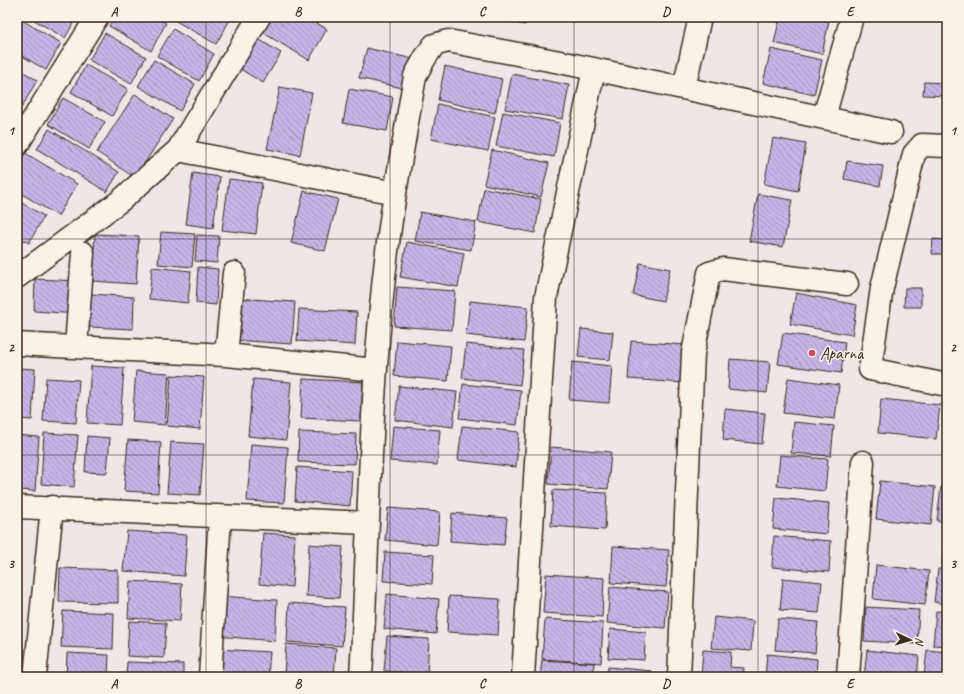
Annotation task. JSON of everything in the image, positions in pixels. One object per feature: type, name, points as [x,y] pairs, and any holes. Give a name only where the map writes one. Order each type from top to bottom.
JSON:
[{"type":"street","points":[[17,145],[97,17]]},
{"type":"street","points":[[17,276],[120,201],[178,150],[259,17]]},
{"type":"street","points":[[684,88],[700,17]]},
{"type":"street","points":[[824,117],[852,17]]},
{"type":"street","points":[[361,677],[376,370],[387,250],[415,76],[424,58],[434,46],[448,42],[594,69],[891,132]]},
{"type":"street","points":[[523,677],[546,297],[594,69]]},
{"type":"street","points":[[947,146],[922,145],[914,154],[882,288],[870,369],[947,385]]},
{"type":"street","points":[[178,150],[395,193]]},
{"type":"street","points":[[76,347],[83,253]]},
{"type":"street","points":[[679,677],[693,353],[709,273],[723,269],[847,284]]},
{"type":"street","points":[[226,355],[234,273]]},
{"type":"street","points":[[17,344],[226,355],[376,370]]},
{"type":"street","points":[[848,677],[863,462]]},
{"type":"street","points":[[17,507],[368,523]]},
{"type":"street","points":[[35,677],[52,508]]},
{"type":"street","points":[[210,677],[220,517]]},
{"type":"building","points":[[29,17],[77,17],[65,38]]},
{"type":"building","points":[[115,17],[155,17],[166,23],[151,51],[109,26]]},
{"type":"building","points":[[176,17],[231,18],[216,44],[174,20]]},
{"type":"building","points":[[269,17],[306,17],[327,29],[309,60],[260,31]]},
{"type":"building","points":[[481,17],[497,17],[497,20]]},
{"type":"building","points":[[501,17],[527,17],[525,25],[501,20]]},
{"type":"building","points":[[780,17],[810,17],[829,21],[822,54],[774,43]]},
{"type":"building","points":[[20,19],[61,43],[46,70],[17,53],[17,24]]},
{"type":"building","points":[[173,29],[214,54],[199,81],[157,56]]},
{"type":"building","points":[[105,33],[146,57],[131,84],[89,60]]},
{"type":"building","points":[[255,37],[281,53],[263,83],[237,67]]},
{"type":"building","points":[[367,48],[413,59],[406,89],[359,78]]},
{"type":"building","points":[[771,49],[822,60],[814,95],[763,83]]},
{"type":"building","points":[[154,60],[195,84],[180,111],[138,86]]},
{"type":"building","points":[[86,65],[128,89],[112,116],[71,92]]},
{"type":"building","points":[[445,66],[502,79],[495,113],[438,100]]},
{"type":"building","points":[[17,68],[37,80],[22,107],[17,104]]},
{"type":"building","points":[[512,74],[569,85],[563,119],[505,109]]},
{"type":"building","points":[[924,82],[947,83],[947,96],[923,95]]},
{"type":"building","points":[[280,87],[312,93],[300,155],[267,149]]},
{"type":"building","points":[[349,89],[393,97],[387,131],[343,123]]},
{"type":"building","points":[[135,94],[173,119],[135,178],[97,152]]},
{"type":"building","points":[[63,98],[105,122],[89,149],[48,124]]},
{"type":"building","points":[[438,104],[495,117],[488,151],[431,139]]},
{"type":"building","points":[[503,112],[560,123],[554,157],[496,146]]},
{"type":"building","points":[[49,129],[119,172],[107,192],[37,149]]},
{"type":"building","points":[[773,138],[806,144],[798,191],[764,184]]},
{"type":"building","points":[[492,150],[549,163],[541,197],[484,184]]},
{"type":"building","points":[[25,153],[77,184],[58,216],[17,191],[17,167]]},
{"type":"building","points":[[847,161],[883,166],[880,186],[844,179]]},
{"type":"building","points":[[193,173],[220,177],[213,228],[186,224]]},
{"type":"building","points":[[229,179],[262,183],[256,234],[222,230]]},
{"type":"building","points":[[484,188],[541,199],[535,233],[478,222]]},
{"type":"building","points":[[304,191],[338,199],[325,251],[291,243]]},
{"type":"building","points":[[758,194],[792,200],[783,247],[749,241]]},
{"type":"building","points":[[17,200],[44,216],[29,243],[17,236]]},
{"type":"building","points":[[420,212],[476,222],[471,250],[415,241]]},
{"type":"building","points":[[161,232],[195,234],[192,267],[158,264]]},
{"type":"building","points":[[95,234],[139,236],[136,284],[92,281]]},
{"type":"building","points":[[197,235],[219,236],[217,263],[195,261]]},
{"type":"building","points":[[933,239],[947,240],[946,254],[932,254]]},
{"type":"building","points":[[407,242],[464,253],[458,287],[400,277]]},
{"type":"building","points":[[640,263],[670,269],[663,301],[633,295]]},
{"type":"building","points":[[152,267],[191,271],[188,303],[149,299]]},
{"type":"building","points":[[198,267],[218,269],[216,305],[196,303]]},
{"type":"building","points":[[35,279],[79,281],[77,314],[34,311]]},
{"type":"building","points":[[397,287],[455,291],[452,330],[394,326]]},
{"type":"building","points":[[905,288],[921,288],[921,307],[904,307]]},
{"type":"building","points":[[796,293],[857,305],[852,335],[790,324]]},
{"type":"building","points":[[91,294],[134,297],[133,329],[89,327]]},
{"type":"building","points":[[236,298],[295,302],[292,344],[233,340]]},
{"type":"building","points":[[470,301],[528,307],[524,342],[466,335]]},
{"type":"building","points":[[299,309],[357,312],[355,345],[297,341]]},
{"type":"building","points":[[581,329],[613,332],[610,360],[578,357]]},
{"type":"building","name":"Aparna","points":[[783,333],[845,342],[841,373],[778,364]]},
{"type":"building","points":[[397,341],[451,346],[448,381],[394,376]]},
{"type":"building","points":[[631,341],[686,345],[683,383],[628,379]]},
{"type":"building","points":[[466,344],[524,350],[520,385],[462,378]]},
{"type":"building","points":[[730,359],[770,362],[767,393],[728,389]]},
{"type":"building","points":[[572,362],[612,366],[609,403],[569,400]]},
{"type":"building","points":[[91,366],[124,368],[120,425],[87,423]]},
{"type":"building","points":[[17,368],[35,369],[32,420],[17,419]]},
{"type":"building","points":[[136,371],[169,373],[165,425],[132,422]]},
{"type":"building","points":[[171,375],[204,377],[200,429],[167,426]]},
{"type":"building","points":[[46,378],[79,380],[76,423],[43,421]]},
{"type":"building","points":[[788,378],[839,385],[835,419],[783,413]]},
{"type":"building","points":[[253,379],[291,382],[286,440],[248,436]]},
{"type":"building","points":[[303,379],[363,382],[361,421],[301,418]]},
{"type":"building","points":[[463,384],[521,390],[517,425],[459,418]]},
{"type":"building","points":[[399,386],[457,392],[453,427],[395,420]]},
{"type":"building","points":[[881,399],[940,405],[936,439],[878,433]]},
{"type":"building","points":[[725,409],[765,413],[762,444],[723,440]]},
{"type":"building","points":[[794,422],[834,426],[831,456],[791,453]]},
{"type":"building","points":[[393,426],[440,430],[437,465],[390,461]]},
{"type":"building","points":[[462,426],[519,432],[516,467],[458,460]]},
{"type":"building","points":[[299,432],[356,434],[355,464],[298,462]]},
{"type":"building","points":[[44,433],[78,435],[74,487],[41,484]]},
{"type":"building","points":[[17,435],[39,437],[35,491],[17,490]]},
{"type":"building","points":[[87,436],[110,438],[107,473],[85,472]]},
{"type":"building","points":[[128,440],[161,442],[158,493],[124,491]]},
{"type":"building","points":[[171,442],[204,444],[200,495],[167,493]]},
{"type":"building","points":[[251,444],[288,447],[284,503],[247,501]]},
{"type":"building","points":[[551,447],[611,452],[608,489],[548,484]]},
{"type":"building","points":[[780,455],[828,459],[825,491],[777,486]]},
{"type":"building","points":[[297,467],[352,471],[350,506],[295,501]]},
{"type":"building","points":[[880,481],[935,487],[931,525],[876,519]]},
{"type":"building","points":[[941,487],[947,488],[947,522],[937,521]]},
{"type":"building","points":[[553,490],[607,493],[605,530],[551,526]]},
{"type":"building","points":[[776,498],[829,503],[827,534],[773,529]]},
{"type":"building","points":[[388,508],[440,512],[437,545],[385,540]]},
{"type":"building","points":[[452,513],[507,518],[504,545],[450,541]]},
{"type":"building","points":[[127,531],[187,535],[184,576],[123,571]]},
{"type":"building","points":[[944,531],[947,531],[947,565],[942,565]]},
{"type":"building","points":[[263,533],[295,535],[292,587],[259,584]]},
{"type":"building","points":[[774,536],[831,541],[829,572],[772,567]]},
{"type":"building","points":[[309,544],[343,547],[339,598],[306,596]]},
{"type":"building","points":[[613,546],[669,550],[666,587],[611,583]]},
{"type":"building","points":[[385,552],[434,555],[432,584],[383,581]]},
{"type":"building","points":[[876,565],[929,571],[925,605],[873,599]]},
{"type":"building","points":[[60,568],[118,570],[118,603],[59,602]]},
{"type":"building","points":[[938,569],[947,570],[947,604],[934,602]]},
{"type":"building","points":[[546,574],[604,578],[602,617],[543,613]]},
{"type":"building","points":[[783,578],[822,582],[819,613],[780,610]]},
{"type":"building","points":[[130,581],[182,584],[180,621],[128,618]]},
{"type":"building","points":[[610,587],[668,592],[665,628],[607,623]]},
{"type":"building","points":[[387,594],[439,599],[436,634],[384,629]]},
{"type":"building","points":[[220,596],[277,600],[275,641],[217,636]]},
{"type":"building","points":[[449,596],[500,599],[498,635],[447,632]]},
{"type":"building","points":[[289,603],[345,607],[342,646],[287,642]]},
{"type":"building","points":[[17,606],[21,606],[19,641],[17,640]]},
{"type":"building","points":[[866,607],[919,610],[917,644],[864,641]]},
{"type":"building","points":[[63,611],[114,613],[113,649],[61,647]]},
{"type":"building","points":[[936,611],[947,612],[947,646],[933,645]]},
{"type":"building","points":[[714,617],[753,621],[751,651],[711,648]]},
{"type":"building","points":[[545,619],[603,623],[601,663],[542,659]]},
{"type":"building","points":[[778,619],[818,622],[815,653],[775,650]]},
{"type":"building","points":[[129,621],[166,623],[164,658],[127,656]]},
{"type":"building","points":[[610,629],[646,632],[644,660],[608,658]]},
{"type":"building","points":[[387,636],[429,639],[427,674],[384,671]]},
{"type":"building","points":[[286,644],[336,648],[334,677],[284,677]]},
{"type":"building","points":[[217,649],[270,652],[268,677],[216,677]]},
{"type":"building","points":[[703,650],[731,652],[730,667],[744,668],[743,677],[701,677]]},
{"type":"building","points":[[867,650],[919,656],[917,677],[864,677]]},
{"type":"building","points":[[927,650],[947,652],[947,677],[924,677]]},
{"type":"building","points":[[67,653],[109,655],[108,677],[66,677]]},
{"type":"building","points":[[767,654],[817,659],[816,677],[765,677]]},
{"type":"building","points":[[542,660],[594,663],[593,677],[540,677]]},
{"type":"building","points":[[127,662],[183,664],[183,677],[126,677]]},
{"type":"building","points":[[608,667],[652,671],[651,677],[607,677]]},
{"type":"place","name":"Aparna","points":[[812,353]]}]
